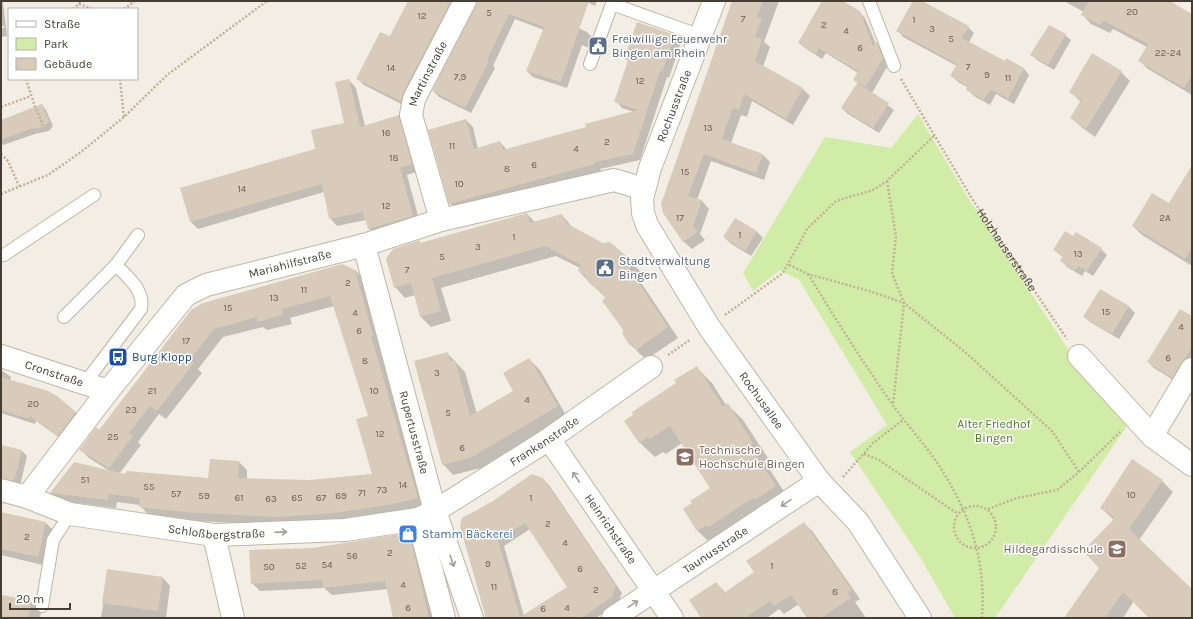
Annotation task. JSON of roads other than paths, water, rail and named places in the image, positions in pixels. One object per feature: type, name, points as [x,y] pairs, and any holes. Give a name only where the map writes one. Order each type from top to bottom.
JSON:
[{"type":"street","name":"Martinstraße","points":[[441,220],[411,115],[414,99],[465,1]]},
{"type":"street","name":"Rochusstraße","points":[[644,188],[650,168],[702,36],[714,1]]},
{"type":"street","name":"Mariahilfstraße","points":[[27,498],[108,391],[186,295],[206,285],[364,245],[441,220],[614,180],[644,188]]},
{"type":"street","name":"Rochusallee","points":[[644,188],[643,213],[647,225],[709,327],[819,481],[858,522],[920,618]]},
{"type":"street","name":"Rupertusstraße","points":[[364,245],[427,515],[472,618]]},
{"type":"street","name":"Cronstraße","points":[[1,356],[108,391]]},
{"type":"street","points":[[1079,356],[1152,436],[1192,465]]},
{"type":"street","name":"Frankenstraße","points":[[427,515],[549,439],[651,367]]},
{"type":"street","points":[[1152,436],[1192,369]]},
{"type":"street","name":"Heinrichstraße","points":[[549,439],[672,618]]},
{"type":"street","name":"Taunusstraße","points":[[613,618],[819,481]]},
{"type":"street","name":"Schloßbergstraße","points":[[1,490],[70,514],[214,535],[345,530],[427,515]]},
{"type":"street","points":[[427,515],[444,618]]},
{"type":"street","points":[[214,535],[232,618]]},
{"type":"lane","points":[[869,1],[894,66]]},
{"type":"lane","points":[[590,64],[612,4],[702,36]]},
{"type":"lane","points":[[4,255],[94,195]]},
{"type":"lane","points":[[64,317],[116,264],[138,235]]},
{"type":"lane","points":[[85,383],[141,309],[143,300],[139,290],[116,264]]},
{"type":"lane","points":[[42,606],[53,540],[70,514]]},
{"type":"place","name":"Freiwillige Feuerwehr Bingen am Rhein","points":[[598,46]]},
{"type":"place","name":"Stadtverwaltung Bingen","points":[[605,268]]},
{"type":"place","name":"Burg Klopp","points":[[118,357]]},
{"type":"place","name":"Technische Hochschule Bingen","points":[[685,457]]},
{"type":"place","name":"Stamm Bäckerei","points":[[408,534]]},
{"type":"place","name":"Hildegardisschule","points":[[1117,549]]},
{"type":"park label","name":"Alter Friedhof Bingen","points":[[994,431]]}]
